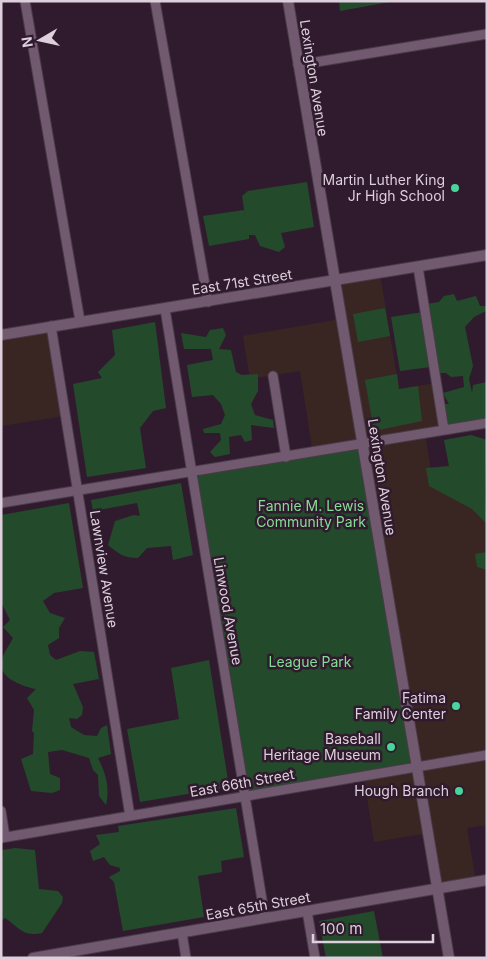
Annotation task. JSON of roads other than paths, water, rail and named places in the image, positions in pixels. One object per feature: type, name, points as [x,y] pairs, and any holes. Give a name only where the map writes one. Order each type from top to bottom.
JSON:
[{"type":"street","points":[[25,1],[80,321]]},
{"type":"street","points":[[155,1],[208,302]]},
{"type":"street","name":"Lexington Avenue","points":[[288,1],[449,958]]},
{"type":"street","points":[[298,65],[487,34]]},
{"type":"street","name":"East 71st Street","points":[[1,335],[487,255]]},
{"type":"street","points":[[418,267],[444,430]]},
{"type":"street","name":"Linwood Avenue","points":[[165,309],[190,471],[265,918]]},
{"type":"street","name":"Lawnview Avenue","points":[[51,326],[130,816]]},
{"type":"street","points":[[273,376],[286,457]]},
{"type":"street","points":[[1,503],[76,489],[286,457],[487,423]]},
{"type":"street","name":"East 66th Street","points":[[3,837],[487,755]]},
{"type":"street","points":[[1,812],[3,837]]},
{"type":"street","name":"East 65th Street","points":[[38,957],[487,880]]},
{"type":"street","points":[[307,911],[315,958]]},
{"type":"street","points":[[182,933],[186,958]]},
{"type":"place","name":"Martin Luther King Jr High School","points":[[455,188]]},
{"type":"place","name":"Fatima Family Center","points":[[456,706]]},
{"type":"place","name":"Baseball Heritage Museum","points":[[391,747]]},
{"type":"place","name":"Hough Branch","points":[[459,791]]},
{"type":"park label","name":"Fannie M. Lewis Community Park","points":[[311,514]]},
{"type":"park label","name":"League Park","points":[[310,662]]}]
